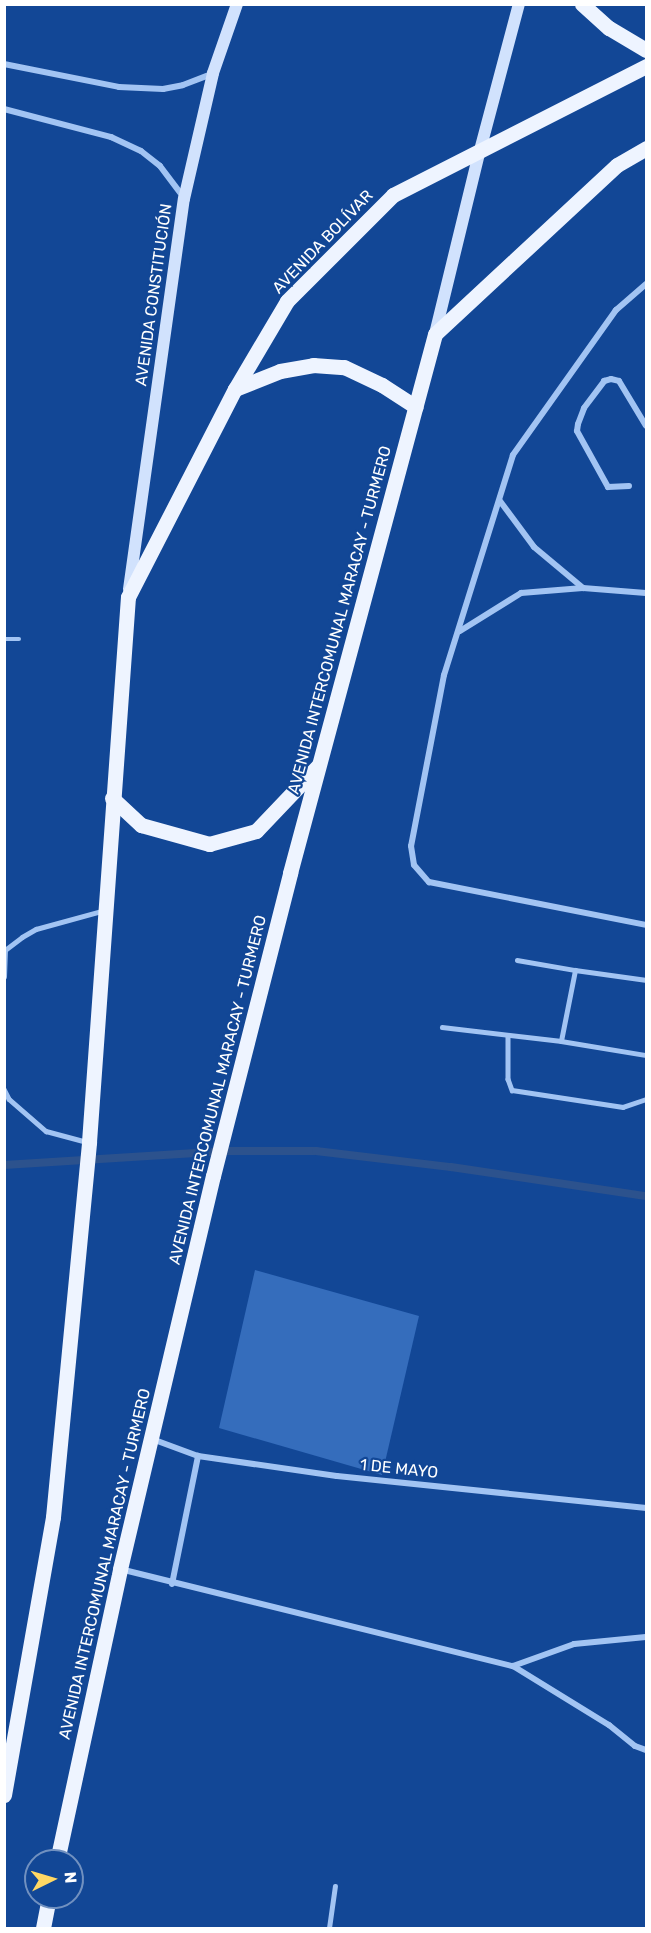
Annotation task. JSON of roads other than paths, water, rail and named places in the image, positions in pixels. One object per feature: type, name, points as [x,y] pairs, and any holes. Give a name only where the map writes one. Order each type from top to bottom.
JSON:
[{"type":"main road","points":[[582,4],[609,28],[646,50]]},
{"type":"main road","name":"AVENIDA BOLÍVAR","points":[[128,597],[235,388],[287,301],[393,195],[479,154],[646,66]]},
{"type":"main road","points":[[435,334],[617,165],[646,148]]},
{"type":"main road","name":"AVENIDA INTERCOMUNAL MARACAY - TURMERO","points":[[60,1849],[120,1569],[213,1176],[435,334]]},
{"type":"main road","points":[[235,388],[280,371],[313,365],[344,367],[382,385],[416,407]]},
{"type":"main road","points":[[4,1795],[54,1517],[89,1147],[108,910],[112,798],[128,597]]},
{"type":"main road","points":[[112,798],[141,825],[209,844],[256,831],[320,764]]},
{"type":"main road","points":[[43,1929],[47,1909]]},
{"type":"street","name":"AVENIDA CONSTITUCIÓN","points":[[128,597],[184,199],[213,74],[237,4]]},
{"type":"street","points":[[435,334],[519,4]]},
{"type":"street","points":[[4,64],[119,87],[163,89],[183,85],[213,74]]},
{"type":"street","points":[[4,109],[111,136],[141,151],[160,166],[184,199]]},
{"type":"street","points":[[646,284],[616,310],[513,454],[444,675],[411,846],[414,865],[429,882],[646,925]]},
{"type":"street","points":[[629,486],[608,487],[577,431],[578,424],[584,408],[604,381],[610,379],[619,381],[646,426]]},
{"type":"street","points":[[500,501],[534,547],[583,588]]},
{"type":"street","points":[[459,631],[521,593],[583,588],[646,593]]},
{"type":"street","name":"1 DE MAYO","points":[[152,1439],[198,1456],[337,1476],[646,1508]]},
{"type":"street","points":[[172,1584],[198,1456]]},
{"type":"street","points":[[120,1569],[172,1584],[513,1666],[609,1725],[635,1746],[646,1749]]},
{"type":"street","points":[[513,1666],[574,1644],[646,1637]]},
{"type":"lane","points":[[4,639],[19,639]]},
{"type":"lane","points":[[4,977],[5,950],[22,936],[36,929],[108,910]]},
{"type":"lane","points":[[517,960],[646,980]]},
{"type":"lane","points":[[561,1041],[575,970]]},
{"type":"lane","points":[[441,1027],[561,1041],[646,1056]]},
{"type":"lane","points":[[508,1036],[508,1079],[512,1090],[623,1107],[646,1100]]},
{"type":"lane","points":[[4,1089],[9,1099],[46,1131],[89,1147]]},
{"type":"lane","points":[[329,1929],[335,1886]]},
{"type":"waterway","points":[[4,1165],[224,1151],[316,1151],[451,1167],[646,1196]]}]
